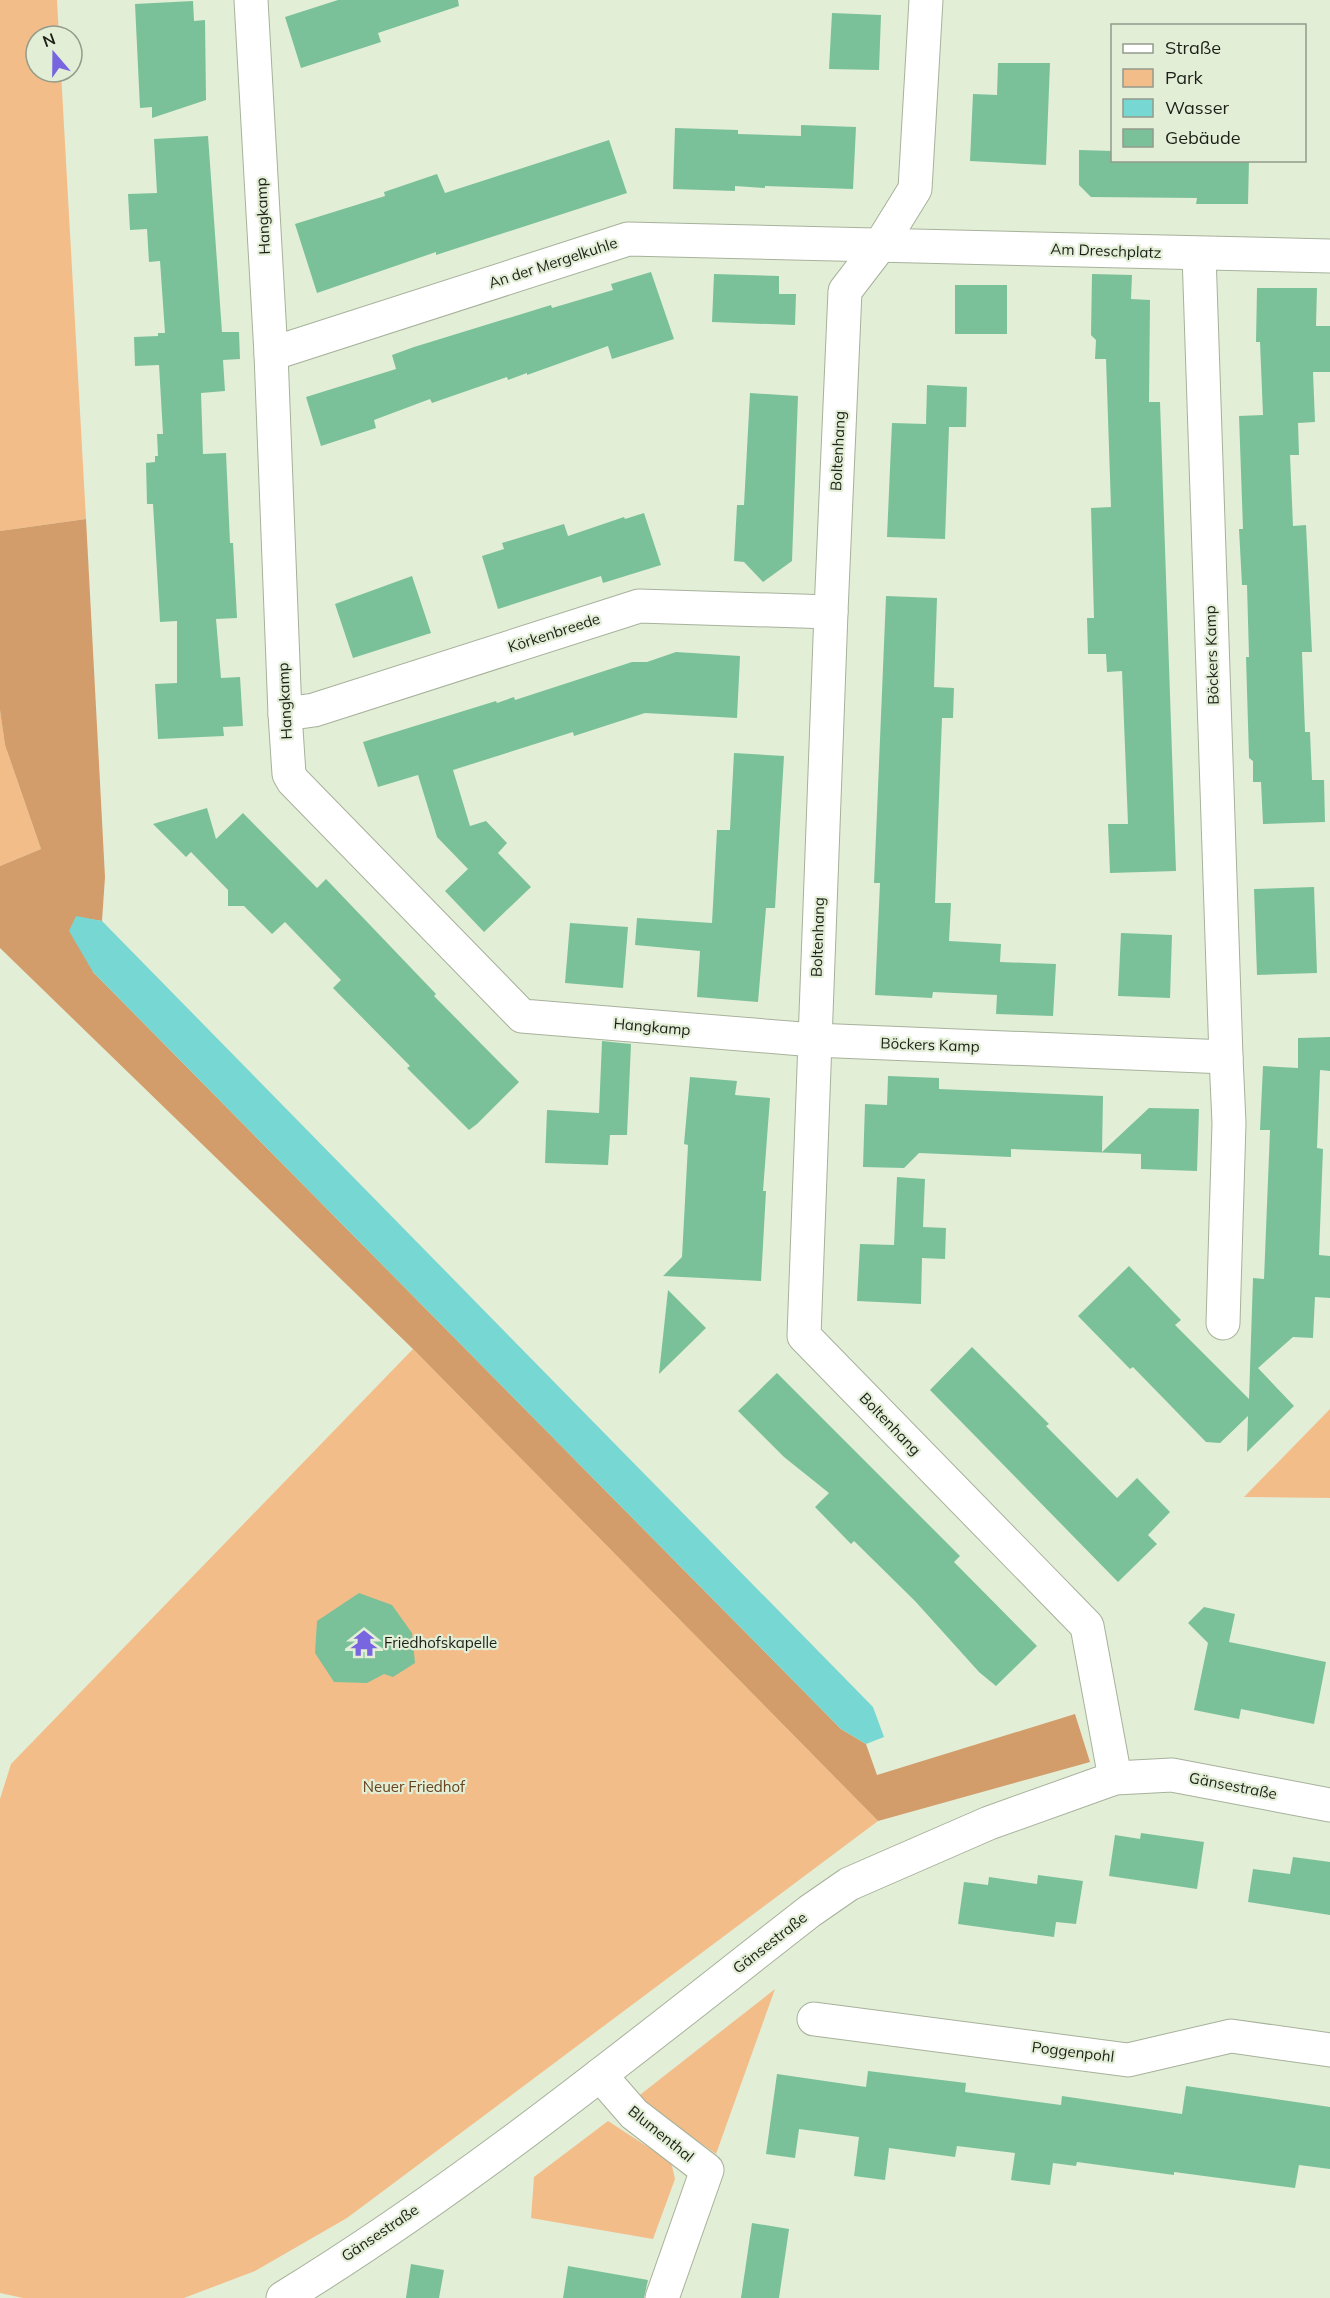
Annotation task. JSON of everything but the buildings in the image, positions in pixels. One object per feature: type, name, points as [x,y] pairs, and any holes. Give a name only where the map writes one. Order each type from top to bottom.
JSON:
[{"type":"street","name":"Hangkamp","points":[[251,0],[289,774],[293,781],[522,1016],[814,1040]]},
{"type":"street","name":"Boltenhang","points":[[926,0],[915,189],[881,244],[845,291],[804,1336],[1087,1626],[1115,1778]]},
{"type":"street","name":"An der Mergelkuhle","points":[[270,354],[628,239],[881,244]]},
{"type":"street","name":"Am Dreschplatz","points":[[881,244],[1330,256]]},
{"type":"street","name":"Böckers Kamp","points":[[1199,254],[1229,1123],[1223,1323]]},
{"type":"street","name":"Körkenbreede","points":[[285,714],[314,710],[639,606],[831,612]]},
{"type":"street","name":"Böckers Kamp","points":[[814,1040],[1226,1057]]},
{"type":"street","name":"Gänsestraße","points":[[283,2298],[443,2191],[600,2075],[810,1911],[849,1884],[989,1823],[1115,1778],[1172,1775],[1330,1804]]},
{"type":"street","name":"Poggenpohl","points":[[814,2019],[1128,2060],[1231,2036],[1330,2050]]},
{"type":"street","name":"Blumenthal","points":[[600,2075],[633,2114],[707,2170],[662,2298]]},
{"type":"green space","points":[[0,0],[57,0],[58,24],[24,24],[24,84],[62,84],[86,519],[0,531]]},
{"type":"green space","points":[[0,710],[5,745],[41,849],[0,866]]},
{"type":"green space","name":"Neuer Friedhof","points":[[413,1349],[878,1821],[347,2218],[255,2271],[184,2298],[23,2298],[0,2293],[0,1799],[11,1764]]},
{"type":"green space","points":[[1330,1409],[1330,1498],[1244,1497]]},
{"type":"green space","points":[[775,1989],[716,2154],[636,2098]]},
{"type":"green space","points":[[608,2121],[671,2162],[675,2179],[653,2239],[531,2218],[534,2177]]},
{"type":"shaded area","points":[[86,519],[105,877],[102,921],[76,917],[93,972],[841,1729],[866,1744],[877,1775],[1075,1714],[1090,1762],[878,1821],[413,1349],[0,948],[0,866],[41,849],[5,745],[0,710],[0,531]]},
{"type":"water","points":[[76,916],[102,921],[873,1707],[884,1737],[866,1744],[841,1729],[93,972],[69,931]]},
{"type":"place","name":"Friedhofskapelle","points":[[364,1643]]}]
